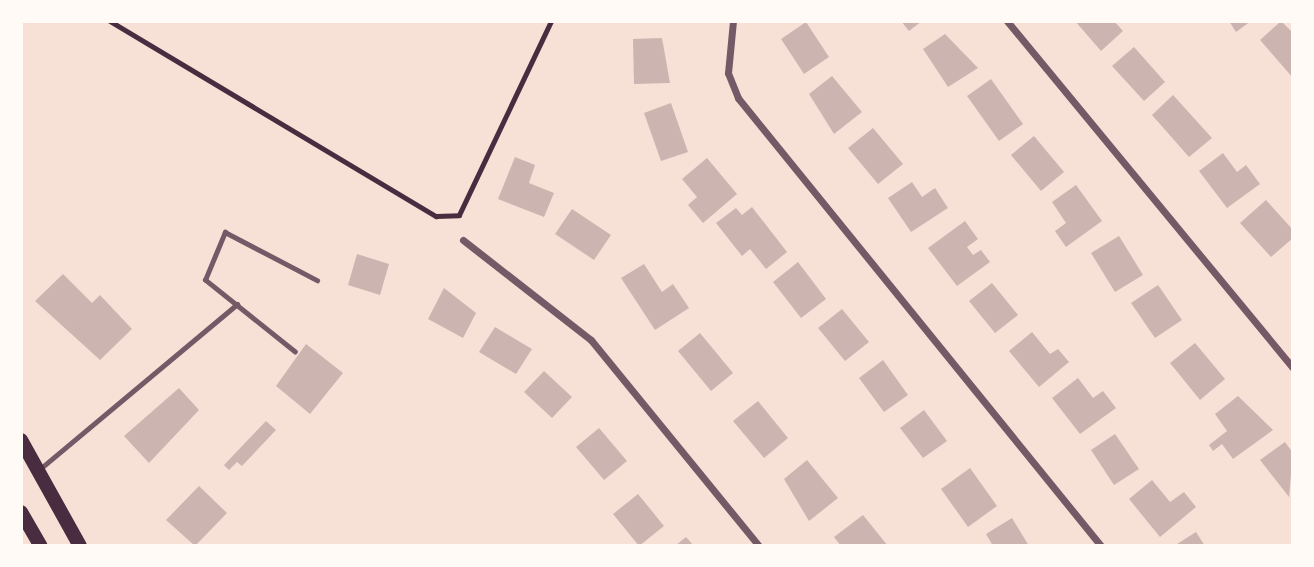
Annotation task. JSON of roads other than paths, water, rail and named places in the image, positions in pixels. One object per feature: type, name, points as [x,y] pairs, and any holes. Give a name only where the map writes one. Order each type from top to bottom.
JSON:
[{"type":"main road","points":[[21,440],[80,546]]},
{"type":"main road","points":[[21,512],[41,546]]},
{"type":"street","points":[[733,21],[729,73],[738,98],[1101,546]]},
{"type":"street","points":[[1007,21],[1293,368]]},
{"type":"street","points":[[463,240],[591,340],[759,546]]},
{"type":"lane","points":[[295,352],[205,280],[225,232],[317,280]]},
{"type":"lane","points":[[36,471],[237,304]]}]
